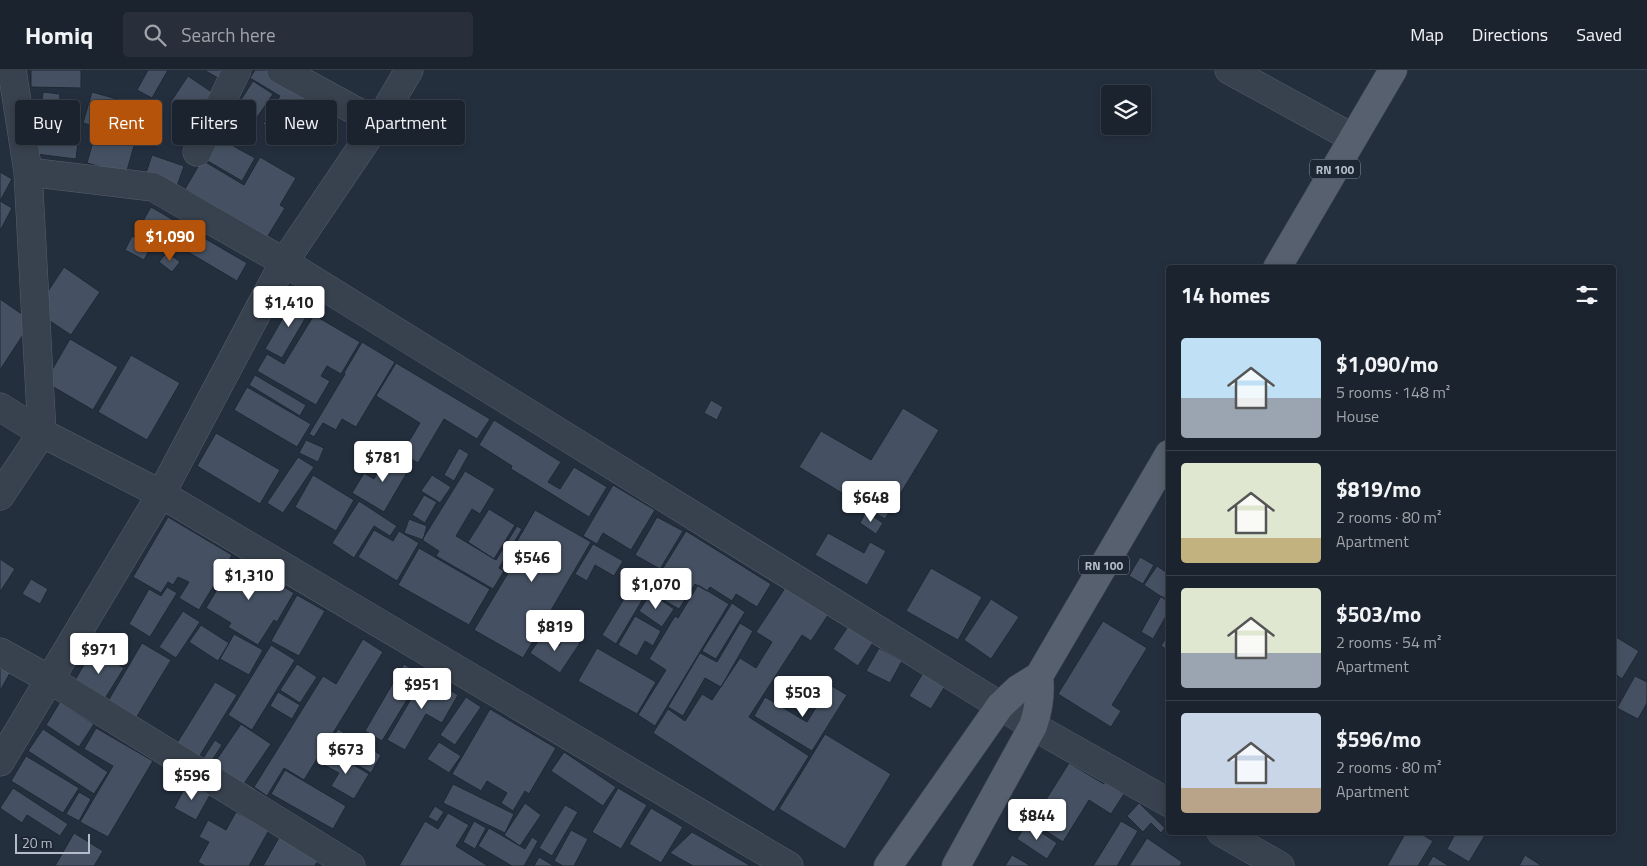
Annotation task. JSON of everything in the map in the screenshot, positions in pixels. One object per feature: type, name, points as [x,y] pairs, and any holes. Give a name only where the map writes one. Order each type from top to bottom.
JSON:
[{"type":"main road","name":"RN 100","points":[[1279,265],[1392,70]]},
{"type":"main road","name":"RN 100","points":[[888,866],[1000,706],[1018,689],[1039,676],[1166,459]]},
{"type":"main road","points":[[956,866],[1033,726],[1040,702],[1039,676]]},
{"type":"street","points":[[0,496],[42,433],[28,172],[10,125],[12,70]]},
{"type":"street","points":[[197,152],[237,70]]},
{"type":"street","points":[[281,70],[347,106]]},
{"type":"street","points":[[391,100],[409,70]]},
{"type":"street","points":[[1229,70],[1353,138]]},
{"type":"street","points":[[0,762],[161,494],[284,262],[363,145]]},
{"type":"street","points":[[28,172],[153,187],[284,262],[1000,706],[1166,801]]},
{"type":"street","points":[[0,407],[42,433],[161,494],[789,866]]},
{"type":"street","points":[[0,652],[49,679],[351,866]]},
{"type":"street","points":[[1226,835],[1280,866]]},
{"type":"building","points":[[31,70],[81,70],[81,88],[31,87]]},
{"type":"building","points":[[148,70],[168,70],[152,98],[137,90]]},
{"type":"building","points":[[204,70],[232,70],[225,82]]},
{"type":"building","points":[[255,70],[298,70],[347,101],[337,118],[337,100],[278,100],[280,96],[250,78]]},
{"type":"building","points":[[188,76],[216,95],[213,100],[172,100]]},
{"type":"building","points":[[253,81],[273,94],[269,100],[266,100],[266,104],[256,119],[256,100],[241,100]]},
{"type":"building","points":[[43,92],[60,94],[59,100],[42,100]]},
{"type":"building","points":[[92,92],[120,100],[90,100],[90,125],[83,123]]},
{"type":"building","points":[[80,108],[82,108],[80,125]]},
{"type":"building","points":[[37,145],[78,145],[76,159],[36,154]]},
{"type":"building","points":[[92,145],[134,145],[126,174],[87,163]]},
{"type":"building","points":[[215,145],[232,145],[255,158],[242,181],[206,160]]},
{"type":"building","points":[[152,155],[184,166],[177,186],[145,176]]},
{"type":"building","points":[[260,157],[296,178],[280,205],[285,208],[266,239],[185,189],[202,160],[244,185]]},
{"type":"building","points":[[0,172],[12,179],[0,201]]},
{"type":"building","points":[[0,201],[12,208],[0,231]]},
{"type":"building","points":[[151,207],[247,263],[237,281],[188,252],[191,249],[143,221]]},
{"type":"building","points":[[132,236],[152,245],[144,260],[125,250]]},
{"type":"building","points":[[167,252],[180,262],[172,272],[159,262]]},
{"type":"building","points":[[64,267],[100,292],[71,335],[35,311]]},
{"type":"building","points":[[295,297],[312,307],[282,358],[265,349]]},
{"type":"building","points":[[0,299],[32,321],[0,370]]},
{"type":"building","points":[[314,315],[360,342],[341,374],[327,366],[321,376],[330,381],[316,405],[257,371],[267,354],[284,364]]},
{"type":"building","points":[[70,339],[118,367],[93,410],[45,382]]},
{"type":"building","points":[[362,342],[395,362],[356,427],[342,419],[336,430],[323,423],[314,437],[309,434]]},
{"type":"building","points":[[131,355],[180,383],[147,440],[98,412]]},
{"type":"building","points":[[396,363],[490,419],[477,439],[444,419],[418,463],[402,453],[420,423],[376,396]]},
{"type":"building","points":[[255,375],[306,405],[300,416],[249,385]]},
{"type":"building","points":[[247,387],[311,424],[297,447],[234,410]]},
{"type":"building","points":[[711,400],[723,407],[717,420],[704,413]]},
{"type":"building","points":[[903,408],[939,430],[885,519],[799,467],[821,431],[871,460]]},
{"type":"building","points":[[494,420],[561,462],[548,482],[560,489],[574,467],[607,487],[589,517],[511,469],[512,466],[479,445]]},
{"type":"building","points":[[216,433],[280,470],[260,504],[197,466]]},
{"type":"building","points":[[306,440],[324,448],[318,462],[299,453]]},
{"type":"building","points":[[459,448],[469,454],[454,481],[444,475]]},
{"type":"building","points":[[390,452],[412,464],[384,512],[352,493],[364,473],[374,479]]},
{"type":"building","points":[[298,457],[314,467],[283,513],[267,503]]},
{"type":"building","points":[[465,471],[495,489],[480,514],[472,509],[456,536],[496,560],[517,526],[522,529],[499,568],[504,571],[493,589],[436,556],[439,551],[422,540]]},
{"type":"building","points":[[313,475],[354,500],[336,531],[295,507]]},
{"type":"building","points":[[432,475],[451,487],[440,503],[421,491]]},
{"type":"building","points":[[613,485],[655,510],[631,550],[603,533],[597,544],[583,536]]},
{"type":"building","points":[[424,495],[437,502],[425,523],[412,515]]},
{"type":"building","points":[[359,501],[397,526],[390,536],[374,526],[354,558],[332,543]]},
{"type":"building","points":[[489,509],[515,525],[494,559],[468,542]]},
{"type":"building","points":[[535,510],[591,542],[523,658],[474,630],[508,573],[501,569]]},
{"type":"building","points":[[866,512],[883,523],[876,534],[860,523]]},
{"type":"building","points":[[168,517],[232,555],[199,610],[179,598],[189,582],[178,577],[173,585],[168,582],[161,593],[133,577]]},
{"type":"building","points":[[657,517],[683,531],[660,569],[635,555]]},
{"type":"building","points":[[409,519],[427,526],[423,540],[404,533]]},
{"type":"building","points":[[374,530],[393,541],[399,531],[419,543],[397,581],[358,557]]},
{"type":"building","points":[[686,531],[771,584],[757,607],[736,594],[732,601],[710,587],[707,591],[695,584],[679,609],[649,591]]},
{"type":"building","points":[[828,533],[864,553],[870,542],[886,551],[867,585],[815,555]]},
{"type":"building","points":[[593,544],[623,561],[614,576],[595,565],[587,581],[575,574]]},
{"type":"building","points":[[419,548],[490,589],[469,625],[398,585]]},
{"type":"building","points":[[1140,557],[1154,565],[1143,584],[1129,576]]},
{"type":"building","points":[[236,558],[294,593],[277,622],[274,620],[258,645],[228,627],[231,623],[206,608]]},
{"type":"building","points":[[0,559],[15,569],[0,592]]},
{"type":"building","points":[[1157,566],[1166,572],[1166,600],[1144,585]]},
{"type":"building","points":[[931,568],[982,597],[958,640],[906,611]]},
{"type":"building","points":[[642,569],[656,577],[616,644],[602,635]]},
{"type":"building","points":[[31,579],[48,589],[40,604],[22,594]]},
{"type":"building","points":[[698,585],[729,604],[655,726],[638,715],[666,670],[649,659],[675,616],[678,618]]},
{"type":"building","points":[[787,585],[830,612],[811,641],[802,635],[749,717],[809,756],[774,812],[653,733],[668,709],[685,721],[702,694],[712,700],[740,658],[756,668],[772,642],[756,632]]},
{"type":"building","points":[[167,587],[177,593],[150,637],[129,624],[149,589],[161,596]]},
{"type":"building","points":[[651,593],[674,609],[662,627],[639,611]]},
{"type":"building","points":[[297,595],[325,611],[299,656],[271,641]]},
{"type":"building","points":[[1161,596],[1166,599],[1166,616],[1153,639],[1141,632]]},
{"type":"building","points":[[991,599],[1019,617],[991,659],[964,640]]},
{"type":"building","points":[[732,603],[745,612],[716,659],[702,651]]},
{"type":"building","points":[[557,610],[573,618],[559,643],[543,634]]},
{"type":"building","points":[[183,611],[200,622],[176,658],[159,647]]},
{"type":"building","points":[[635,616],[661,631],[653,646],[645,641],[637,656],[618,645]]},
{"type":"building","points":[[1103,621],[1147,648],[1112,705],[1121,711],[1111,727],[1058,694]]},
{"type":"building","points":[[740,623],[753,631],[721,687],[705,678],[683,716],[668,707],[700,653],[717,662]]},
{"type":"building","points":[[201,625],[229,643],[218,661],[189,642]]},
{"type":"building","points":[[849,625],[874,641],[858,666],[833,649]]},
{"type":"building","points":[[234,634],[263,650],[249,675],[220,659]]},
{"type":"building","points":[[543,634],[559,646],[566,634],[580,643],[560,673],[530,653]]},
{"type":"building","points":[[1616,637],[1639,651],[1622,679],[1616,674]]},
{"type":"building","points":[[1166,638],[1166,649],[1161,646]]},
{"type":"building","points":[[363,639],[383,652],[304,780],[284,768],[267,796],[254,787],[323,676],[336,684]]},
{"type":"building","points":[[142,643],[171,660],[136,718],[108,701]]},
{"type":"building","points":[[271,645],[295,660],[252,730],[228,715]]},
{"type":"building","points":[[597,648],[656,682],[637,714],[578,681]]},
{"type":"building","points":[[879,648],[902,661],[890,683],[866,671]]},
{"type":"building","points":[[93,649],[124,668],[104,700],[74,682]]},
{"type":"building","points":[[297,664],[317,677],[300,703],[280,690]]},
{"type":"building","points":[[404,664],[422,675],[382,741],[365,731]]},
{"type":"building","points":[[0,665],[11,671],[0,691]]},
{"type":"building","points":[[925,670],[947,683],[931,709],[909,696]]},
{"type":"building","points":[[425,675],[458,695],[442,723],[426,714],[405,750],[387,740]]},
{"type":"building","points":[[1635,676],[1647,682],[1647,703],[1638,719],[1617,708]]},
{"type":"building","points":[[215,682],[237,695],[199,757],[177,743]]},
{"type":"building","points":[[830,685],[847,695],[812,751],[754,716],[765,697],[807,722]]},
{"type":"building","points":[[278,692],[300,705],[292,719],[270,706]]},
{"type":"building","points":[[466,697],[481,707],[455,745],[440,735]]},
{"type":"building","points":[[60,702],[94,724],[79,747],[46,725]]},
{"type":"building","points":[[490,709],[556,748],[529,794],[525,791],[513,811],[501,803],[507,793],[487,781],[481,791],[452,774]]},
{"type":"building","points":[[241,724],[271,744],[243,785],[213,765]]},
{"type":"building","points":[[96,728],[153,761],[108,837],[80,822],[113,766],[84,749]]},
{"type":"building","points":[[43,729],[108,772],[94,794],[28,751]]},
{"type":"building","points":[[338,729],[381,755],[371,773],[327,747]]},
{"type":"building","points":[[825,734],[891,774],[845,849],[779,809]]},
{"type":"building","points":[[215,740],[222,745],[209,765],[202,760]]},
{"type":"building","points":[[439,742],[461,756],[449,773],[427,759]]},
{"type":"building","points":[[330,751],[369,774],[354,799],[331,786],[339,773],[322,764]]},
{"type":"building","points":[[564,752],[616,787],[603,806],[551,771]]},
{"type":"building","points":[[26,756],[79,788],[63,813],[11,781]]},
{"type":"building","points":[[1069,763],[1124,794],[1111,814],[1089,800],[1063,842],[1032,822]]},
{"type":"building","points":[[285,770],[346,806],[333,829],[271,794]]},
{"type":"building","points":[[188,782],[210,795],[196,820],[174,808]]},
{"type":"building","points":[[453,784],[514,814],[505,833],[443,803]]},
{"type":"building","points":[[13,788],[68,824],[60,836],[27,815],[22,823],[0,808]]},
{"type":"building","points":[[618,788],[647,805],[621,849],[592,832]]},
{"type":"building","points":[[79,792],[91,799],[79,821],[66,814]]},
{"type":"building","points":[[525,803],[541,815],[520,846],[504,835]]},
{"type":"building","points":[[1139,803],[1165,828],[1161,833],[1151,823],[1143,832],[1127,816]]},
{"type":"building","points":[[565,805],[578,812],[552,856],[539,848]]},
{"type":"building","points":[[435,806],[444,812],[437,822],[428,817]]},
{"type":"building","points":[[651,808],[683,827],[661,863],[629,844]]},
{"type":"building","points":[[236,812],[269,830],[249,866],[205,866],[198,862],[209,842],[199,837],[208,820],[226,830]]},
{"type":"building","points":[[448,813],[469,825],[456,846],[488,866],[399,866],[425,821],[438,829]]},
{"type":"building","points":[[474,821],[486,828],[475,849],[463,842]]},
{"type":"building","points":[[1121,821],[1138,831],[1117,866],[1093,866]]},
{"type":"building","points":[[1027,823],[1057,843],[1047,859],[1017,839]]},
{"type":"building","points":[[489,828],[525,849],[532,837],[538,841],[524,866],[512,866],[478,846]]},
{"type":"building","points":[[571,830],[588,839],[574,866],[563,866],[554,861]]},
{"type":"building","points":[[282,832],[321,855],[315,866],[263,866]]},
{"type":"building","points":[[692,832],[751,866],[693,866],[670,853]]},
{"type":"building","points":[[74,833],[103,851],[94,866],[55,866]]},
{"type":"building","points":[[1404,835],[1423,835],[1433,841],[1418,866],[1387,866]]},
{"type":"building","points":[[1454,835],[1485,835],[1469,862],[1447,849]]},
{"type":"building","points":[[1147,838],[1182,862],[1180,866],[1129,866]]},
{"type":"building","points":[[1012,855],[1031,866],[1005,866]]},
{"type":"building","points":[[1525,855],[1542,866],[1519,866]]},
{"type":"building","points":[[1433,856],[1449,866],[1427,866]]},
{"type":"building","points":[[539,857],[554,866],[534,866]]}]
